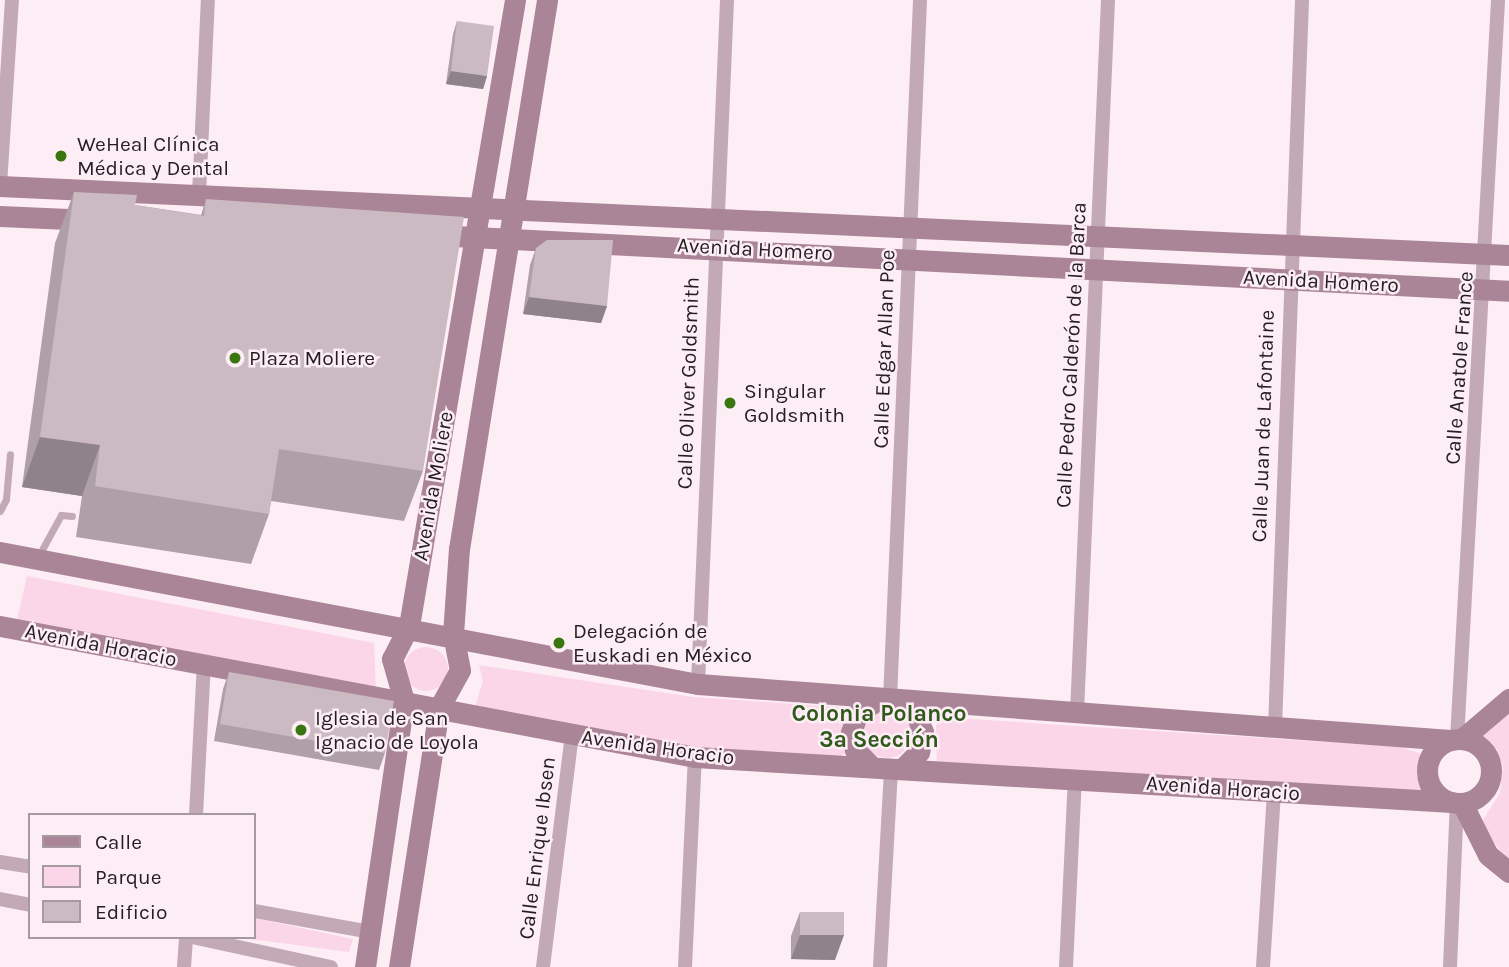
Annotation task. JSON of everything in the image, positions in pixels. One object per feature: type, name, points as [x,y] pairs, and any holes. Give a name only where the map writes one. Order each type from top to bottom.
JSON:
[{"type":"street","points":[[0,186],[12,0]]},
{"type":"street","points":[[198,195],[208,0]]},
{"type":"street","name":"Avenida Moliere","points":[[365,967],[404,701],[392,659],[409,626],[514,0]]},
{"type":"street","name":"Avenida Moliere","points":[[399,967],[439,708],[458,678],[460,656],[453,634],[459,549],[506,238],[547,0]]},
{"type":"street","name":"Calle Oliver Goldsmith","points":[[698,684],[715,218],[727,0]]},
{"type":"street","name":"Calle Edgar Allan Poe","points":[[890,699],[920,0]]},
{"type":"street","name":"Calle Pedro Calderón de la Barca","points":[[1077,713],[1108,0]]},
{"type":"street","name":"Calle Juan de Lafontaine","points":[[1275,727],[1289,280],[1302,0]]},
{"type":"street","name":"Calle Anatole France","points":[[1457,739],[1487,254],[1498,0]]},
{"type":"street","name":"Avenida Homero","points":[[0,186],[1509,255]]},
{"type":"street","points":[[0,216],[112,220]]},
{"type":"street","name":"Avenida Homero","points":[[419,234],[909,257],[1509,290]]},
{"type":"street","points":[[0,552],[453,634],[698,684],[1457,739],[1486,753],[1491,771],[1479,796],[1457,802]]},
{"type":"street","name":"Avenida Horacio","points":[[0,626],[695,757],[1457,802]]},
{"type":"street","points":[[197,813],[204,664]]},
{"type":"street","points":[[888,768],[858,755],[851,732],[858,713],[890,699]]},
{"type":"street","points":[[888,768],[919,752],[923,732],[915,712],[890,699]]},
{"type":"street","points":[[1509,699],[1457,739],[1433,752],[1427,776],[1435,793],[1457,802],[1488,855],[1509,872]]},
{"type":"street","name":"Calle Enrique Ibsen","points":[[543,967],[572,734]]},
{"type":"street","points":[[685,967],[695,757]]},
{"type":"street","points":[[880,967],[888,768]]},
{"type":"street","points":[[1066,967],[1075,779]]},
{"type":"street","points":[[1263,967],[1274,791]]},
{"type":"street","points":[[1450,967],[1457,802]]},
{"type":"street","points":[[0,862],[28,867]]},
{"type":"street","points":[[0,899],[28,905]]},
{"type":"street","points":[[256,911],[371,932]]},
{"type":"street","points":[[184,967],[186,939]]},
{"type":"street","points":[[201,939],[331,967]]},
{"type":"lane","points":[[0,511],[6,499],[10,454]]},
{"type":"lane","points":[[37,559],[61,515],[72,516]]},
{"type":"green space","points":[[27,576],[374,643],[376,691],[16,624]]},
{"type":"green space","points":[[426,647],[442,653],[448,669],[442,685],[426,691],[410,685],[404,669],[410,653]]},
{"type":"green space","points":[[479,665],[693,697],[838,707],[847,712],[845,753],[838,758],[703,752],[474,710],[483,681]]},
{"type":"green space","points":[[887,708],[905,715],[912,733],[905,751],[887,758],[869,751],[862,733],[869,715]]},
{"type":"green space","points":[[1509,711],[1509,864],[1481,823],[1500,793],[1503,766],[1497,749],[1480,736]]},
{"type":"green space","points":[[940,717],[1401,747],[1422,754],[1417,773],[1424,789],[1420,798],[937,766],[936,726]]},
{"type":"green space","points":[[256,918],[353,939],[349,952],[249,939],[256,939]]},
{"type":"building","points":[[457,21],[494,26],[487,76],[451,71]]},
{"type":"building","name":"Plaza Moliere","points":[[74,192],[137,195],[135,205],[204,216],[206,199],[464,217],[423,471],[279,449],[269,514],[95,486],[100,445],[40,437]]},
{"type":"building","points":[[547,240],[613,240],[607,306],[529,297],[536,248]]},
{"type":"building","name":"Iglesia de San Ignacio de Loyola","points":[[229,672],[394,701],[385,753],[220,724]]},
{"type":"building","points":[[800,912],[844,912],[844,935],[800,935]]},
{"type":"place","name":"WeHeal Clínica Médica y Dental","points":[[61,156]]},
{"type":"place","name":"Plaza Moliere","points":[[235,358]]},
{"type":"place","name":"Singular Goldsmith","points":[[730,403]]},
{"type":"place","name":"Delegación de Euskadi en México","points":[[559,643]]},
{"type":"place","name":"Iglesia de San Ignacio de Loyola","points":[[301,730]]},
{"type":"district","name":"Colonia Polanco 3ª Sección","points":[[879,727]]}]
